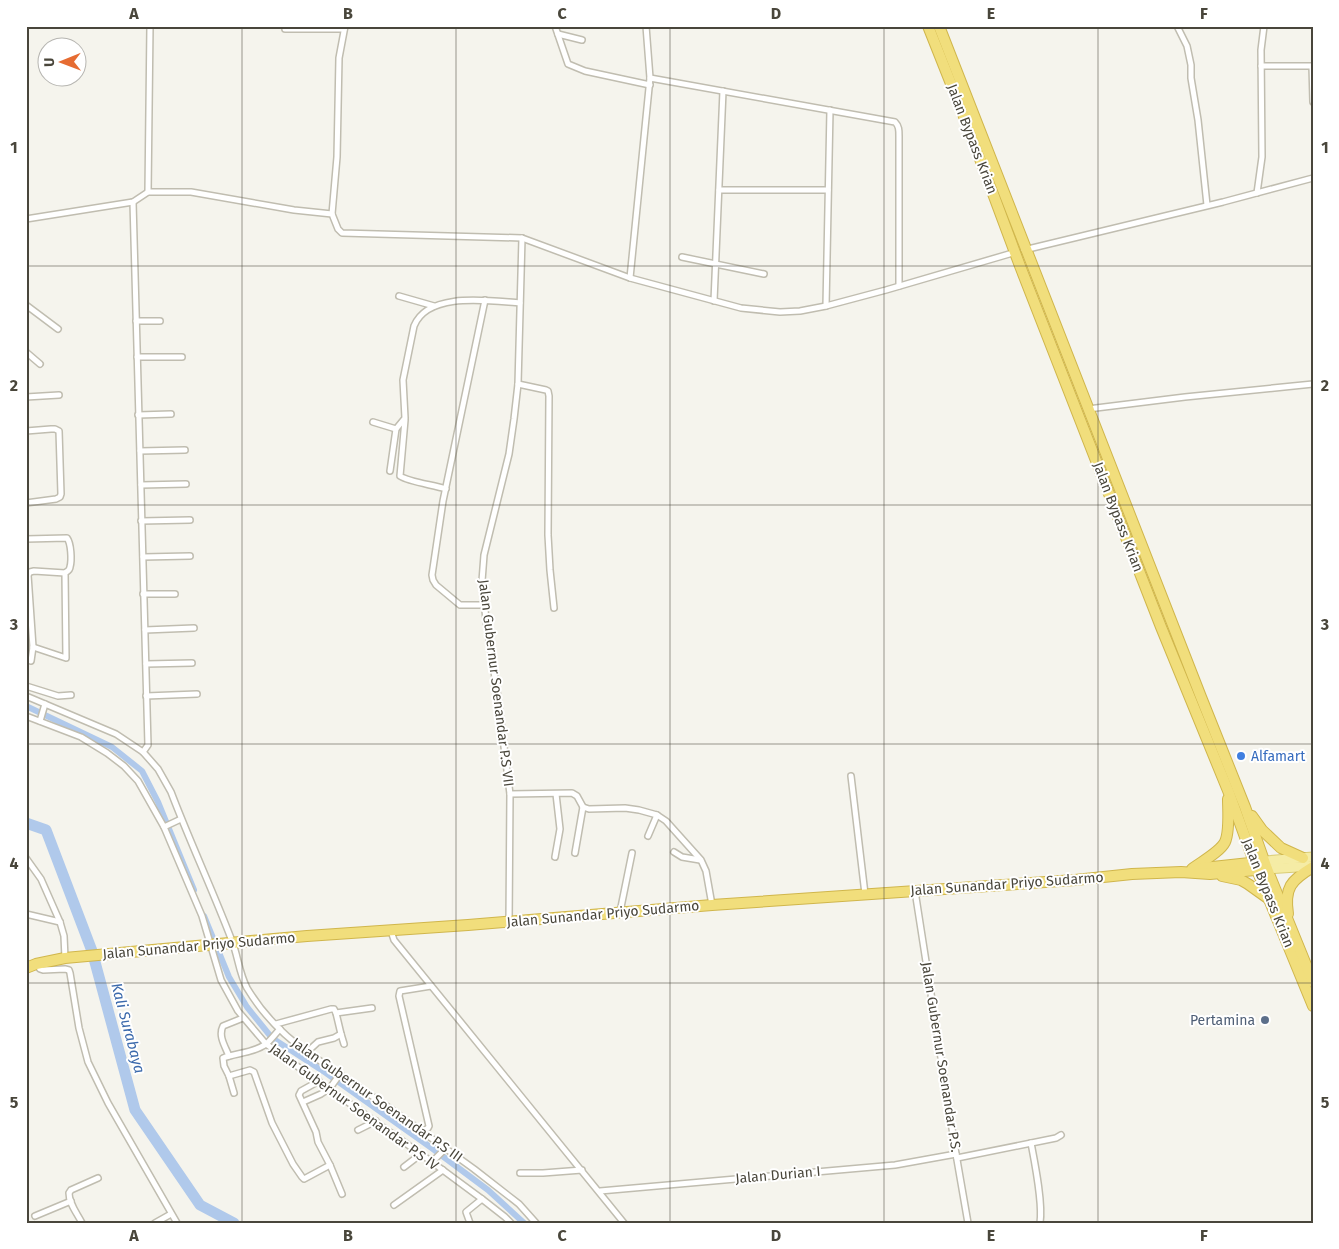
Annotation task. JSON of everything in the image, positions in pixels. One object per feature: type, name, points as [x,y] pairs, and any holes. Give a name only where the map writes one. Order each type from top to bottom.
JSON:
[{"type":"highway","name":"Jalan Bypass Krian","points":[[928,26],[1161,627],[1229,793],[1313,982]]},
{"type":"highway","name":"Jalan Bypass Krian","points":[[938,26],[1245,807],[1270,899],[1313,1006]]},
{"type":"highway","points":[[1192,869],[1214,853],[1225,842],[1227,836],[1229,793]]},
{"type":"highway","points":[[1245,807],[1262,830],[1280,848],[1308,857]]},
{"type":"highway","name":"Jalan Sunandar Priyo Sudarmo","points":[[1181,872],[1192,869],[1261,865]]},
{"type":"highway","name":"Jalan Sunandar Priyo Sudarmo","points":[[26,968],[36,964],[67,958],[306,936],[1075,880],[1132,874],[1181,872],[1210,874],[1261,865]]},
{"type":"highway","points":[[1290,928],[1287,909],[1291,885],[1298,876],[1313,866]]},
{"type":"highway","points":[[1210,874],[1241,880],[1270,899]]},
{"type":"main road","name":"Jalan Sunandar Priyo Sudarmo","points":[[1261,865],[1308,857]]},
{"type":"main road","name":"Jalan Sunandar Priyo Sudarmo","points":[[1261,865],[1313,866]]},
{"type":"street","points":[[148,192],[150,26]]},
{"type":"street","points":[[555,26],[568,64],[572,67],[650,85]]},
{"type":"street","points":[[630,278],[650,85],[646,26]]},
{"type":"street","points":[[1177,26],[1188,46],[1207,205]]},
{"type":"street","points":[[1258,193],[1262,157],[1261,66],[1264,26]]},
{"type":"street","points":[[285,29],[345,27],[339,58],[337,157],[332,214],[338,229],[342,233],[522,238],[630,278],[742,308],[780,312],[800,311],[826,306],[1026,249],[1313,178]]},
{"type":"street","points":[[558,34],[582,40]]},
{"type":"street","points":[[1261,66],[1312,66],[1313,102]]},
{"type":"street","points":[[650,78],[895,122],[898,127],[899,286]]},
{"type":"street","points":[[714,301],[723,91]]},
{"type":"street","points":[[826,306],[830,110]]},
{"type":"street","points":[[719,190],[828,190]]},
{"type":"street","points":[[26,219],[133,202],[148,192],[190,192],[294,210],[332,214]]},
{"type":"street","points":[[133,202],[148,745],[143,752]]},
{"type":"street","name":"Jalan Gubernur Soenandar P.S VII","points":[[509,922],[510,794],[482,581],[484,555],[509,454],[514,419],[518,384],[522,238]]},
{"type":"street","points":[[682,257],[764,274]]},
{"type":"street","points":[[399,296],[432,305],[454,301],[485,300],[520,303]]},
{"type":"street","points":[[484,605],[460,604],[436,585],[432,575],[440,515],[485,300]]},
{"type":"street","points":[[26,305],[58,330]]},
{"type":"street","points":[[432,305],[417,320],[414,326],[404,380],[405,418],[400,475],[402,478],[446,489]]},
{"type":"street","points":[[136,321],[160,320]]},
{"type":"street","points":[[26,352],[40,364]]},
{"type":"street","points":[[137,357],[182,357]]},
{"type":"street","points":[[518,384],[546,390],[549,396],[548,535],[554,608]]},
{"type":"street","points":[[1088,409],[1313,384]]},
{"type":"street","points":[[26,397],[59,396]]},
{"type":"street","points":[[138,415],[171,414]]},
{"type":"street","points":[[390,471],[396,429],[405,418]]},
{"type":"street","points":[[373,422],[396,429]]},
{"type":"street","points":[[26,431],[51,429],[59,431],[61,494],[56,499],[26,503]]},
{"type":"street","points":[[140,451],[185,450]]},
{"type":"street","points":[[140,485],[186,484]]},
{"type":"street","points":[[142,521],[190,520]]},
{"type":"street","points":[[26,539],[68,538],[70,548],[70,567],[65,573],[66,658],[33,647]]},
{"type":"street","points":[[142,557],[190,556]]},
{"type":"street","points":[[32,661],[33,647],[28,610],[28,575],[30,572],[37,571],[65,573]]},
{"type":"street","points":[[144,594],[174,594]]},
{"type":"street","points":[[144,630],[194,628]]},
{"type":"street","points":[[146,664],[192,663]]},
{"type":"street","points":[[26,686],[58,696],[70,694]]},
{"type":"street","points":[[146,696],[197,694]]},
{"type":"street","name":"Jalan Gubernur Soenandar P.S III","points":[[26,696],[45,706],[116,734],[143,752],[158,769],[171,792],[179,820],[231,943],[246,986],[258,1004],[276,1024],[278,1032],[422,1132],[443,1150],[474,1169],[519,1204],[536,1223]]},
{"type":"street","points":[[40,719],[45,706]]},
{"type":"street","name":"Jalan Gubernur Soenandar P.S IV","points":[[26,716],[40,719],[81,737],[124,766],[138,781],[165,826],[202,916],[221,980],[233,1004],[243,1018],[267,1043],[433,1161],[511,1223]]},
{"type":"street","points":[[851,776],[866,895]]},
{"type":"street","points":[[510,794],[575,794],[578,796],[584,807],[575,854]]},
{"type":"street","points":[[555,857],[560,829],[556,794]]},
{"type":"street","points":[[584,807],[589,809],[625,808],[639,810],[666,821],[700,860],[706,871],[712,905]]},
{"type":"street","points":[[648,836],[657,816]]},
{"type":"street","points":[[165,826],[179,820]]},
{"type":"street","points":[[674,852],[682,857],[700,860]]},
{"type":"street","points":[[620,913],[632,853]]},
{"type":"street","points":[[26,858],[41,879],[60,922],[67,958]]},
{"type":"street","name":"Jalan Gubernur Soenandar P.S.","points":[[915,891],[968,1223]]},
{"type":"street","points":[[26,914],[60,922]]},
{"type":"street","points":[[391,930],[394,940],[600,1191],[624,1223]]},
{"type":"street","points":[[36,964],[43,970],[69,970],[79,1028],[88,1062],[108,1103],[176,1223]]},
{"type":"street","points":[[422,1132],[429,1126],[399,996],[400,991],[431,986]]},
{"type":"street","points":[[336,1013],[372,1008]]},
{"type":"street","points":[[276,1024],[334,1009],[344,1044]]},
{"type":"street","points":[[229,1056],[221,1038],[223,1026],[243,1018]]},
{"type":"street","points":[[234,1093],[223,1060],[224,1057],[241,1054],[267,1043],[278,1032]]},
{"type":"street","points":[[307,1052],[318,1042],[341,1034]]},
{"type":"street","points":[[229,1076],[250,1070],[254,1072],[272,1123],[293,1164],[303,1178],[330,1165]]},
{"type":"street","points":[[303,1102],[330,1087],[339,1075]]},
{"type":"street","points":[[319,1081],[299,1093],[299,1096],[342,1194]]},
{"type":"street","points":[[358,1130],[376,1121]]},
{"type":"street","name":"Jalan Durian I","points":[[600,1191],[895,1165],[1032,1143],[1056,1138],[1061,1135]]},
{"type":"street","points":[[1032,1143],[1040,1200],[1040,1223]]},
{"type":"street","points":[[433,1161],[443,1150]]},
{"type":"street","points":[[404,1167],[421,1154]]},
{"type":"street","points":[[394,1204],[443,1170]]},
{"type":"street","points":[[520,1173],[582,1170]]},
{"type":"street","points":[[82,1223],[69,1195],[72,1190],[98,1178]]},
{"type":"street","points":[[470,1223],[466,1212],[482,1199]]},
{"type":"street","points":[[36,1216],[71,1201]]},
{"type":"street","points":[[155,1223],[171,1214]]},
{"type":"waterway","points":[[26,706],[112,747],[142,771],[158,802],[194,890]]},
{"type":"waterway","name":"Kali Surabaya","points":[[26,823],[46,830],[92,951],[135,1110],[200,1205],[234,1223]]},
{"type":"waterway","points":[[204,916],[229,977],[247,1007],[272,1038],[326,1073],[433,1149],[488,1190],[524,1223]]},
{"type":"place","name":"Alfamart","points":[[1241,756]]},
{"type":"place","name":"Pertamina","points":[[1265,1020]]}]
